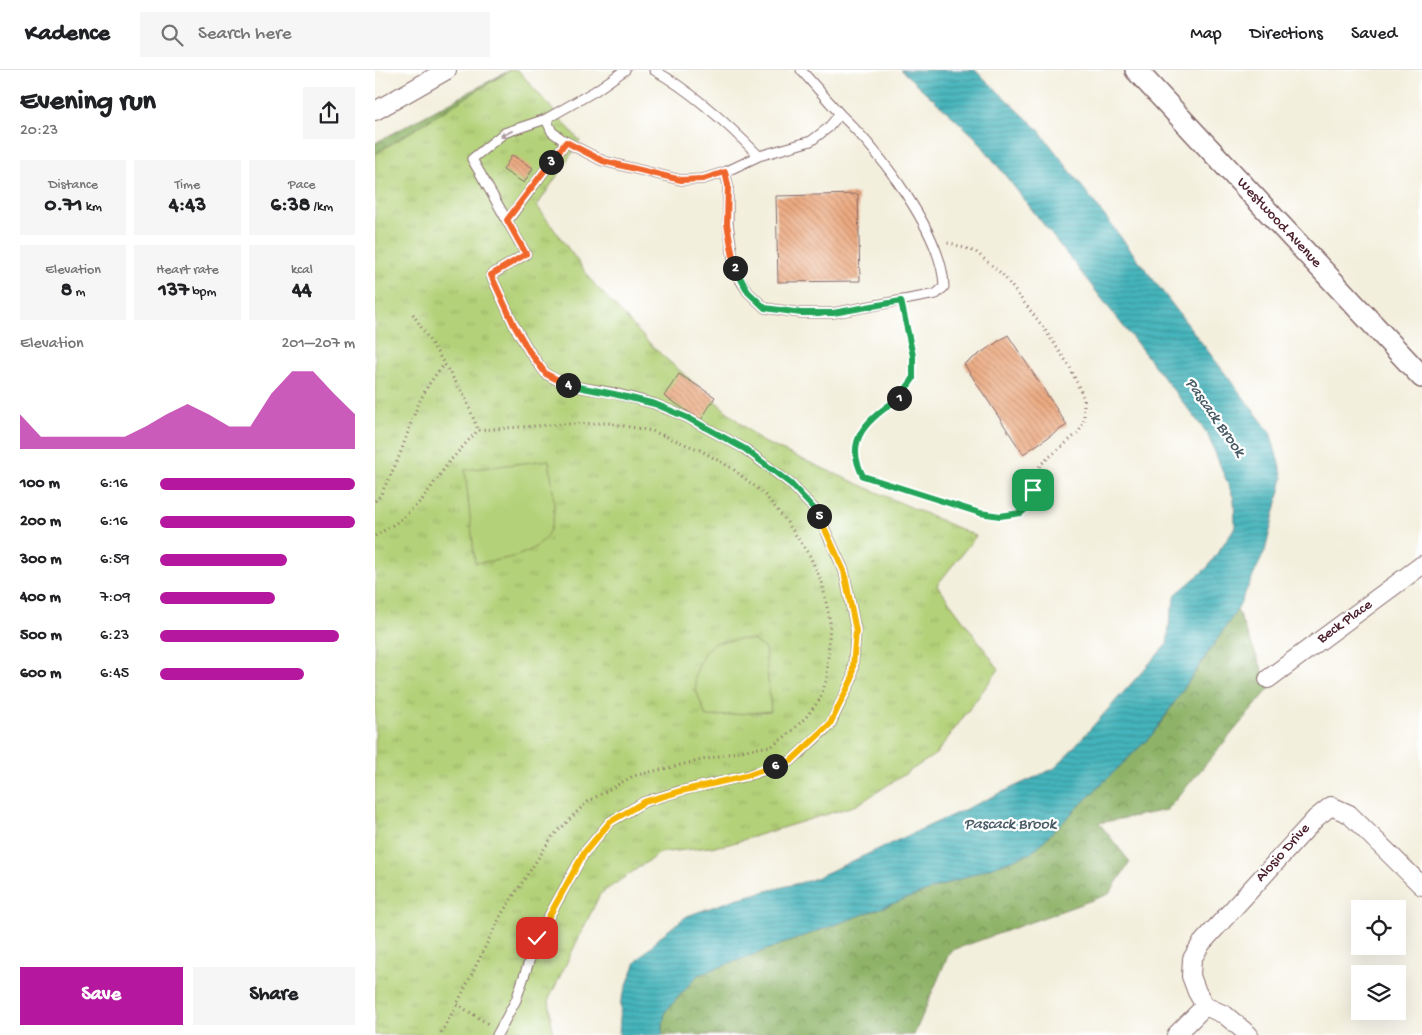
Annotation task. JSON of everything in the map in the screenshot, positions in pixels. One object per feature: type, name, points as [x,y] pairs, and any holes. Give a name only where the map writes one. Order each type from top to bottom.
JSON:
[{"type":"street","points":[[375,111],[447,70]]},
{"type":"street","name":"Westwood Avenue","points":[[1136,70],[1422,378]]},
{"type":"street","name":"Beck Place","points":[[1268,678],[1422,565]]},
{"type":"street","name":"Alosio Drive","points":[[1205,1006],[1191,976],[1192,959],[1201,944],[1315,818],[1331,806],[1349,814],[1422,886]]},
{"type":"street","points":[[1176,1035],[1205,1006],[1225,1015],[1249,1035]]},
{"type":"lane","points":[[498,1033],[515,1000],[537,938],[584,853],[610,822],[644,802],[681,791],[746,776],[791,761],[830,724],[852,679],[856,631],[844,571],[817,512],[791,484],[745,449],[688,418],[655,404],[566,385],[546,374],[524,342],[491,275],[526,254],[472,159],[504,133],[546,119],[595,91],[625,70]]},
{"type":"lane","points":[[654,70],[675,82],[702,103],[737,133],[759,156]]},
{"type":"lane","points":[[725,172],[728,185],[727,224],[735,272],[748,292],[765,308],[801,313],[833,313],[936,294],[944,288],[944,274],[927,230],[906,194],[879,156],[857,130],[840,114],[801,70]]},
{"type":"lane","points":[[546,119],[552,132],[566,142],[603,161],[681,180],[703,179],[725,172],[759,156],[811,141],[828,128],[840,114]]},
{"type":"lane","points":[[507,220],[566,142]]},
{"type":"path","points":[[901,301],[913,356],[913,379],[902,395],[867,423],[855,445],[856,464],[863,476],[980,513],[1000,516],[1021,513],[1030,505],[1037,473],[1041,464],[1079,432],[1084,421],[1084,399],[1070,367],[1043,327],[1002,274],[976,252],[953,244],[932,243]]},
{"type":"path","points":[[413,314],[465,397],[478,430]]},
{"type":"path","points":[[375,502],[380,496],[399,456],[422,394],[444,365]]},
{"type":"path","points":[[375,536],[399,521],[422,500],[449,462],[478,430],[608,423],[652,431],[701,450],[733,469],[763,493],[784,518],[810,556],[822,583],[829,621],[827,678],[820,699],[807,716],[789,733],[772,746],[745,750],[633,776],[587,802],[552,837],[501,915],[440,1035]]},
{"type":"path","points":[[457,1004],[498,1033]]},
{"type":"green space","points":[[510,70],[518,70],[580,141],[537,206],[595,285],[655,349],[761,441],[976,536],[937,585],[999,669],[936,754],[857,805],[726,845],[660,853],[600,894],[549,999],[553,1035],[375,1035],[375,154]]},
{"type":"green space","points":[[510,70],[375,154],[375,143]]},
{"type":"green space","points":[[549,460],[554,507],[552,523],[547,535],[539,544],[516,556],[475,563],[465,470]]},
{"type":"green space","points":[[1237,610],[1270,688],[1167,810],[1099,823],[1130,862],[1109,894],[950,951],[914,1035],[662,1035],[665,1012],[697,975],[1031,853],[1153,734]]},
{"type":"green space","points":[[740,639],[753,640],[765,649],[771,711],[706,717],[696,690],[695,674],[705,651],[714,643]]},
{"type":"water","name":"Pascack Brook","points":[[901,70],[975,70],[1038,129],[1270,432],[1283,478],[1265,551],[1237,610],[1153,734],[1031,853],[698,975],[665,1012],[662,1035],[619,1035],[621,1000],[636,962],[662,935],[687,916],[735,899],[811,880],[1055,768],[1167,644],[1170,617],[1176,594],[1207,568],[1235,527],[1234,499],[1207,433],[975,137]]},
{"type":"building","points":[[512,155],[533,168],[524,183],[503,170]]},
{"type":"building","points":[[858,194],[860,281],[778,282],[776,196]]},
{"type":"building","points":[[1008,335],[1067,425],[1023,454],[964,364]]},
{"type":"building","points":[[679,374],[715,397],[701,420],[664,396]]},
{"type":"route","points":[[537,938],[584,853],[610,822],[644,802],[681,791],[746,776],[791,761],[830,724],[852,679],[856,631],[844,571],[817,512],[791,484],[745,449],[688,418],[655,404],[566,385],[546,374],[529,351],[514,325],[491,275],[526,254],[507,220],[566,142],[603,161],[681,180],[703,179],[725,172],[728,185],[727,224],[735,272],[748,292],[765,308],[801,313],[833,313],[901,301],[913,356],[913,379],[902,395],[867,423],[855,445],[856,464],[863,476],[980,513],[1000,516],[1021,513],[1030,505],[1033,490]]}]
